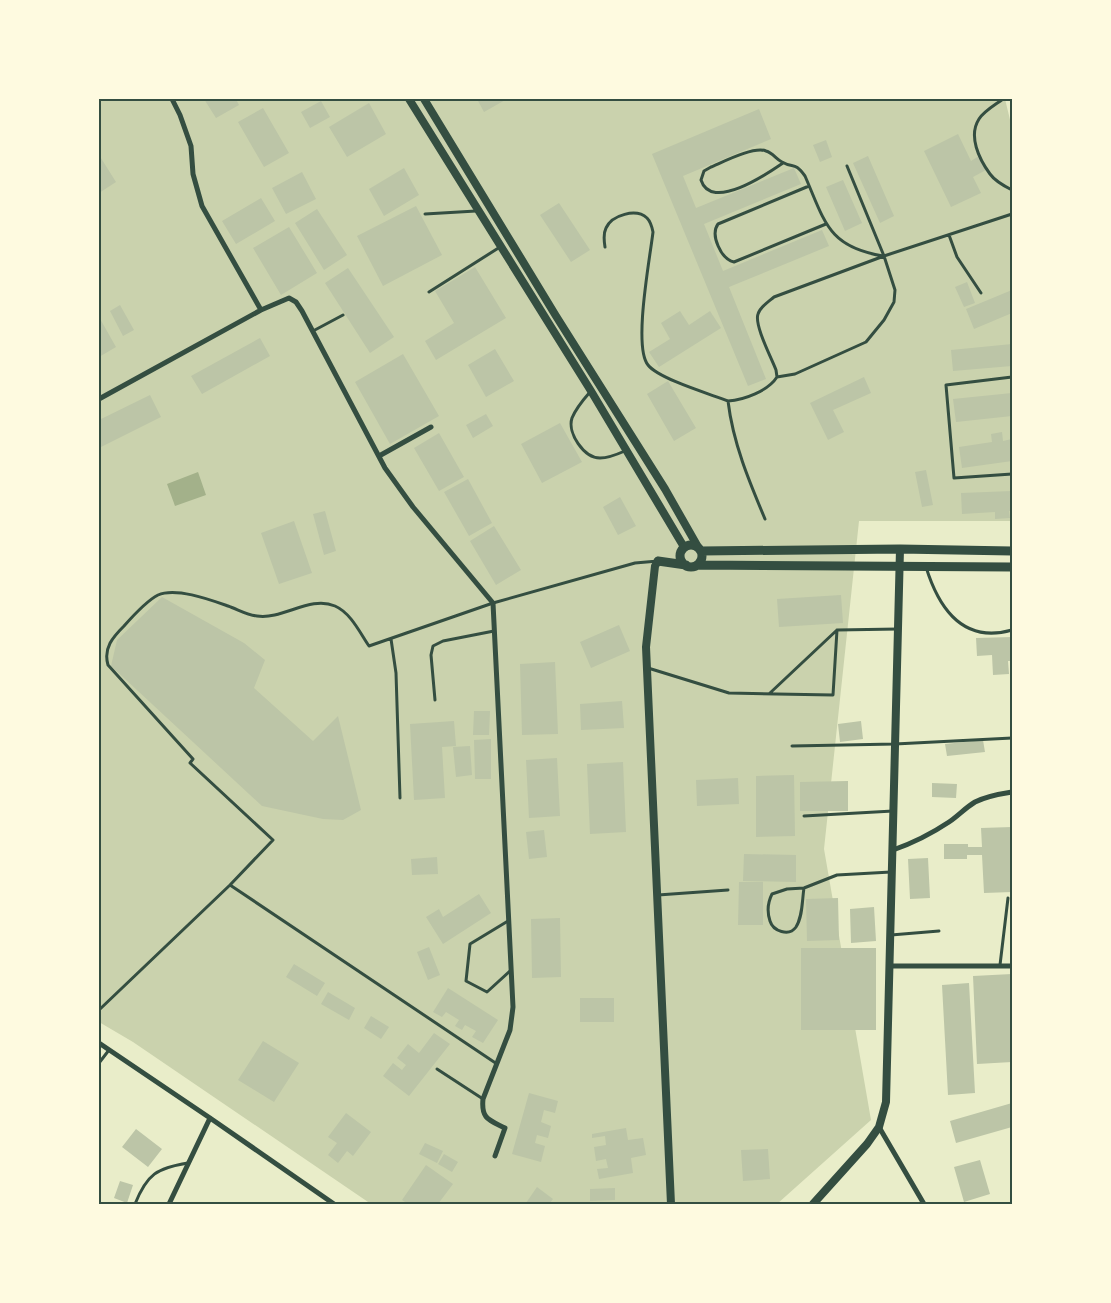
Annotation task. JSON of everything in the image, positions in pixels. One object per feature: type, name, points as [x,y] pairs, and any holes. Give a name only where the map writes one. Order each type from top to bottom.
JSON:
[{"type":"main road","points":[[658,560],[691,545],[699,549],[1012,551]]},
{"type":"main road","points":[[683,549],[681,560],[686,565]]},
{"type":"main road","points":[[696,565],[701,560],[699,549]]},
{"type":"main road","points":[[658,560],[693,566],[1012,568]]},
{"type":"street","points":[[172,99],[191,146],[193,174],[202,206],[261,310]]},
{"type":"street","points":[[409,99],[627,450],[683,549]]},
{"type":"street","points":[[424,99],[556,316],[665,489],[699,549]]},
{"type":"street","points":[[99,398],[261,310],[289,298],[296,302],[313,331],[384,468],[413,507],[493,603],[512,970],[512,1020],[510,1030],[483,1099],[482,1109],[484,1116],[488,1120],[505,1128],[495,1156]]},
{"type":"street","points":[[379,456],[431,427]]},
{"type":"street","points":[[813,1204],[880,1127],[886,1102],[900,550]]},
{"type":"street","points":[[658,560],[655,566],[648,618],[647,667],[670,1204]]},
{"type":"street","points":[[893,850],[913,843],[929,834],[974,803],[992,795],[1012,792]]},
{"type":"street","points":[[890,966],[1012,966]]},
{"type":"street","points":[[99,1043],[334,1204]]},
{"type":"street","points":[[169,1204],[210,1118]]},
{"type":"street","points":[[880,1127],[924,1204]]},
{"type":"lane","points":[[1002,99],[980,117],[974,136],[976,148],[990,174],[999,183],[1012,190],[1012,192]]},
{"type":"lane","points":[[783,163],[762,177],[730,191],[719,193],[708,191],[701,180],[704,172],[710,167],[755,150],[767,151],[783,163],[796,166],[805,176],[826,224],[833,234],[857,250],[884,256]]},
{"type":"lane","points":[[777,377],[795,374],[866,342],[891,308],[895,296],[895,290],[884,256],[847,166]]},
{"type":"lane","points":[[809,186],[718,224],[715,232],[718,246],[726,258],[734,262],[826,224]]},
{"type":"lane","points":[[424,214],[479,210]]},
{"type":"lane","points":[[605,247],[604,236],[606,227],[625,214],[635,213],[647,218],[652,224],[653,232],[641,333],[642,353],[648,365],[663,376],[728,401],[738,400],[772,385],[777,377],[758,323],[757,315],[774,297],[884,256],[1012,214]]},
{"type":"lane","points":[[949,235],[957,257],[981,293]]},
{"type":"lane","points":[[429,292],[500,247]]},
{"type":"lane","points":[[313,331],[342,315]]},
{"type":"lane","points":[[1012,377],[946,385],[954,478],[1012,474]]},
{"type":"lane","points":[[591,391],[572,417],[572,430],[575,438],[584,450],[598,458],[611,456],[627,450]]},
{"type":"lane","points":[[728,401],[730,424],[738,450],[765,519]]},
{"type":"lane","points":[[99,1010],[230,885],[272,840],[190,763],[194,759],[108,665],[106,659],[107,649],[112,639],[158,595],[168,593],[190,594],[257,616],[272,616],[297,608],[320,604],[334,606],[342,610],[356,626],[369,646],[493,603],[636,563],[658,560]]},
{"type":"lane","points":[[925,566],[936,595],[943,606],[958,622],[968,629],[977,631],[999,633],[1012,630]]},
{"type":"lane","points":[[770,694],[836,630],[898,629]]},
{"type":"lane","points":[[647,667],[729,693],[833,696],[836,630]]},
{"type":"lane","points":[[435,700],[431,655],[433,646],[443,641],[495,631]]},
{"type":"lane","points":[[391,639],[396,673],[400,798]]},
{"type":"lane","points":[[792,746],[895,744],[1012,738]]},
{"type":"lane","points":[[804,816],[894,811]]},
{"type":"lane","points":[[804,888],[796,927],[789,932],[778,930],[770,922],[768,906],[772,894],[787,889],[804,888],[837,875],[892,872]]},
{"type":"lane","points":[[230,885],[497,1064]]},
{"type":"lane","points":[[657,895],[728,890]]},
{"type":"lane","points":[[1000,965],[1008,898]]},
{"type":"lane","points":[[509,921],[470,944],[466,981],[487,992],[512,970]]},
{"type":"lane","points":[[891,935],[940,931]]},
{"type":"lane","points":[[99,1063],[109,1050]]},
{"type":"lane","points":[[437,1069],[483,1099]]},
{"type":"lane","points":[[135,1204],[140,1191],[150,1177],[166,1167],[189,1163]]},
{"type":"shaded area","points":[[99,99],[1005,99],[1012,128],[1012,521],[859,521],[824,849],[871,1120],[777,1204],[371,1204],[133,1042],[99,1022]]},
{"type":"shaded area","points":[[198,472],[206,495],[175,506],[167,484]]},
{"type":"building","points":[[204,99],[236,99],[239,105],[216,118]]},
{"type":"building","points":[[477,99],[507,99],[484,112]]},
{"type":"building","points":[[321,101],[330,117],[310,128],[301,112]]},
{"type":"building","points":[[369,103],[386,134],[347,157],[329,127]]},
{"type":"building","points":[[263,108],[289,153],[264,167],[238,122]]},
{"type":"building","points":[[759,109],[771,139],[683,176],[696,208],[794,168],[801,184],[704,224],[723,271],[822,230],[829,246],[729,287],[766,379],[748,386],[652,154]]},
{"type":"building","points":[[958,134],[971,161],[979,156],[986,170],[973,177],[981,193],[951,207],[924,151]]},
{"type":"building","points":[[826,140],[832,157],[820,162],[813,145]]},
{"type":"building","points":[[99,155],[116,182],[99,193]]},
{"type":"building","points":[[868,156],[894,216],[880,223],[853,163]]},
{"type":"building","points":[[404,168],[419,195],[384,216],[369,189]]},
{"type":"building","points":[[302,172],[316,199],[286,214],[272,188]]},
{"type":"building","points":[[843,180],[862,223],[845,231],[826,187]]},
{"type":"building","points":[[261,198],[275,221],[236,244],[222,221]]},
{"type":"building","points":[[559,203],[590,250],[571,262],[540,215]]},
{"type":"building","points":[[416,206],[442,255],[383,286],[357,236]]},
{"type":"building","points":[[317,209],[347,255],[324,270],[295,223]]},
{"type":"building","points":[[289,227],[317,273],[281,295],[253,248]]},
{"type":"building","points":[[475,267],[506,318],[436,360],[425,341],[454,323],[435,291]]},
{"type":"building","points":[[348,268],[394,337],[370,353],[325,283]]},
{"type":"building","points":[[967,282],[975,303],[964,307],[955,287]]},
{"type":"building","points":[[1012,290],[1012,313],[974,329],[966,309]]},
{"type":"building","points":[[120,305],[134,330],[123,336],[110,311]]},
{"type":"building","points":[[680,311],[689,325],[710,311],[721,328],[659,367],[649,352],[670,339],[661,323]]},
{"type":"building","points":[[99,317],[116,347],[99,357]]},
{"type":"building","points":[[260,338],[270,356],[202,394],[191,376]]},
{"type":"building","points":[[1012,344],[1012,366],[953,371],[951,350]]},
{"type":"building","points":[[495,349],[514,381],[486,397],[468,365]]},
{"type":"building","points":[[403,354],[439,416],[390,444],[355,382]]},
{"type":"building","points":[[864,377],[871,393],[833,410],[844,432],[828,440],[810,403]]},
{"type":"building","points":[[668,381],[696,428],[674,441],[647,394]]},
{"type":"building","points":[[1012,393],[1012,416],[956,422],[953,399]]},
{"type":"building","points":[[150,395],[161,417],[99,448],[99,420]]},
{"type":"building","points":[[486,414],[493,426],[473,438],[466,425]]},
{"type":"building","points":[[560,423],[582,462],[542,483],[521,444]]},
{"type":"building","points":[[1002,432],[1003,441],[1012,439],[1012,461],[962,468],[959,447],[992,442],[991,434]]},
{"type":"building","points":[[439,433],[464,477],[439,491],[414,448]]},
{"type":"building","points":[[926,470],[933,505],[922,507],[915,472]]},
{"type":"building","points":[[468,479],[492,523],[469,536],[444,492]]},
{"type":"building","points":[[1012,491],[1012,511],[1009,511],[1010,518],[995,519],[995,512],[962,514],[961,493]]},
{"type":"building","points":[[620,497],[636,526],[618,535],[603,507]]},
{"type":"building","points":[[325,511],[336,551],[324,555],[313,514]]},
{"type":"building","points":[[294,521],[312,573],[279,584],[261,533]]},
{"type":"building","points":[[494,526],[521,570],[496,585],[470,541]]},
{"type":"building","points":[[841,595],[843,623],[779,627],[777,599]]},
{"type":"building","points":[[162,597],[244,643],[265,660],[254,688],[313,741],[338,716],[361,810],[343,820],[323,819],[262,806],[111,666],[117,640]]},
{"type":"building","points":[[619,625],[630,651],[591,668],[580,642]]},
{"type":"building","points":[[1012,637],[1012,661],[1008,661],[1009,674],[993,675],[992,655],[977,656],[976,638]]},
{"type":"building","points":[[555,662],[558,734],[522,735],[520,664]]},
{"type":"building","points":[[622,701],[624,728],[581,730],[580,704]]},
{"type":"building","points":[[474,711],[490,711],[489,735],[473,735]]},
{"type":"building","points":[[454,721],[456,746],[442,747],[445,798],[414,800],[410,724]]},
{"type":"building","points":[[861,721],[863,739],[840,742],[838,724]]},
{"type":"building","points":[[491,739],[491,779],[475,779],[474,740]]},
{"type":"building","points":[[983,740],[985,752],[947,756],[945,744]]},
{"type":"building","points":[[470,746],[472,775],[456,777],[453,747]]},
{"type":"building","points":[[557,758],[560,816],[529,818],[526,760]]},
{"type":"building","points":[[623,762],[626,832],[590,834],[587,764]]},
{"type":"building","points":[[794,775],[795,836],[756,837],[756,776]]},
{"type":"building","points":[[738,778],[739,804],[697,806],[696,780]]},
{"type":"building","points":[[848,781],[848,811],[800,811],[800,782]]},
{"type":"building","points":[[932,783],[957,784],[956,798],[932,797]]},
{"type":"building","points":[[1012,827],[1012,892],[984,893],[982,855],[967,855],[967,859],[944,859],[944,844],[968,844],[968,847],[982,847],[981,828]]},
{"type":"building","points":[[544,830],[547,857],[529,859],[526,832]]},
{"type":"building","points":[[744,854],[796,855],[796,882],[743,881]]},
{"type":"building","points":[[437,857],[438,874],[412,875],[411,859]]},
{"type":"building","points":[[928,858],[930,898],[910,899],[908,859]]},
{"type":"building","points":[[739,882],[763,882],[763,925],[738,925]]},
{"type":"building","points":[[479,894],[491,913],[443,944],[426,917],[439,909],[443,917]]},
{"type":"building","points":[[838,898],[839,940],[807,941],[806,899]]},
{"type":"building","points":[[874,907],[876,941],[851,943],[850,909]]},
{"type":"building","points":[[560,918],[561,977],[532,978],[531,919]]},
{"type":"building","points":[[429,947],[440,975],[428,980],[417,952]]},
{"type":"building","points":[[801,948],[876,948],[876,1030],[801,1030]]},
{"type":"building","points":[[294,964],[325,983],[317,996],[286,977]]},
{"type":"building","points":[[1012,974],[1012,1062],[977,1064],[973,976]]},
{"type":"building","points":[[969,983],[975,1093],[948,1095],[942,985]]},
{"type":"building","points":[[448,988],[498,1020],[483,1043],[472,1037],[476,1031],[465,1025],[462,1030],[455,1026],[459,1020],[446,1012],[442,1017],[433,1012]]},
{"type":"building","points":[[328,992],[355,1008],[349,1020],[321,1004]]},
{"type":"building","points":[[580,998],[614,998],[614,1022],[580,1022]]},
{"type":"building","points":[[371,1016],[389,1027],[381,1039],[364,1028]]},
{"type":"building","points":[[434,1033],[450,1044],[409,1096],[383,1076],[393,1063],[402,1070],[406,1065],[397,1058],[408,1044],[419,1053]]},
{"type":"building","points":[[263,1041],[299,1063],[274,1102],[238,1080]]},
{"type":"building","points":[[529,1093],[558,1101],[555,1113],[544,1110],[541,1122],[551,1126],[548,1138],[537,1135],[535,1143],[545,1146],[541,1162],[512,1154]]},
{"type":"building","points":[[1012,1103],[1012,1127],[956,1143],[950,1121]]},
{"type":"building","points":[[346,1113],[371,1132],[353,1156],[347,1151],[338,1163],[328,1155],[337,1143],[328,1137]]},
{"type":"building","points":[[626,1128],[628,1140],[643,1138],[646,1155],[631,1158],[633,1173],[599,1179],[597,1169],[608,1168],[606,1159],[596,1161],[594,1147],[606,1145],[605,1136],[592,1138],[592,1134]]},
{"type":"building","points":[[136,1129],[162,1149],[148,1167],[122,1147]]},
{"type":"building","points":[[425,1143],[443,1151],[437,1163],[419,1154]]},
{"type":"building","points":[[768,1149],[770,1179],[743,1181],[741,1150]]},
{"type":"building","points":[[444,1154],[458,1162],[452,1172],[438,1164]]},
{"type":"building","points":[[980,1160],[990,1194],[964,1202],[954,1167]]},
{"type":"building","points":[[426,1165],[453,1184],[438,1204],[408,1204],[402,1200]]},
{"type":"building","points":[[120,1181],[133,1185],[127,1203],[114,1198]]},
{"type":"building","points":[[537,1187],[553,1199],[549,1204],[526,1203]]},
{"type":"building","points":[[615,1188],[615,1200],[590,1201],[590,1189]]}]
